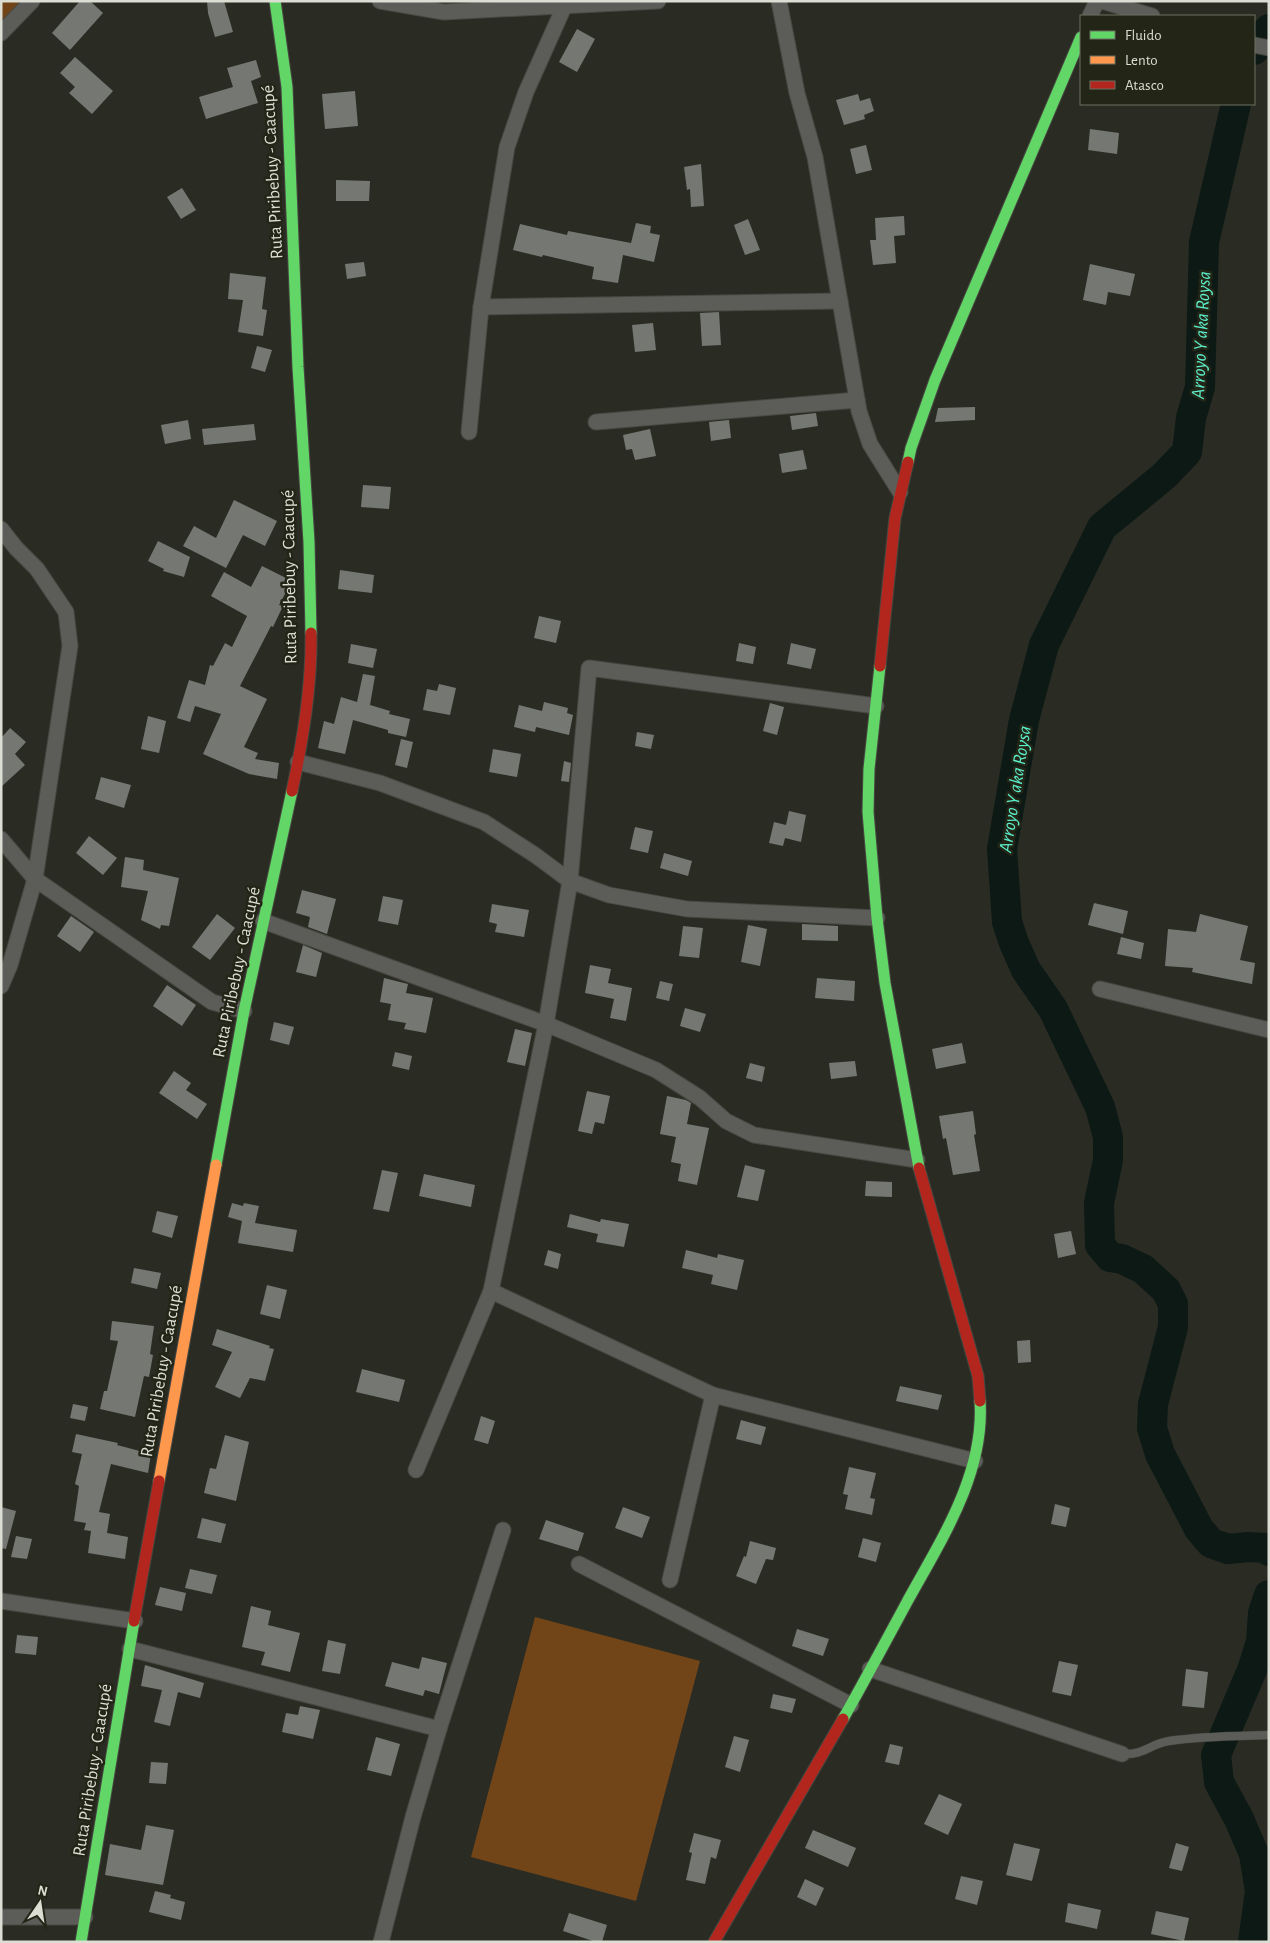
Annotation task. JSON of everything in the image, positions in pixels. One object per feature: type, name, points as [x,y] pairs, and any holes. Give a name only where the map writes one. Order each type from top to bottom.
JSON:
[{"type":"street","points":[[1,33],[32,1]]},
{"type":"street","name":"Ruta Piribebuy - Caacupé","points":[[81,1942],[134,1621],[244,1010],[298,762],[306,704],[311,642],[309,561],[298,368],[287,87],[275,1]]},
{"type":"street","points":[[380,1],[444,12],[499,6],[564,7],[658,1]]},
{"type":"street","points":[[779,1],[797,93],[814,157],[857,400],[870,444],[900,492]]},
{"type":"street","points":[[1090,15],[1096,1]]},
{"type":"street","points":[[1102,1],[1149,15]]},
{"type":"street","points":[[469,432],[481,307],[506,147],[526,92],[564,7]]},
{"type":"street","points":[[714,1942],[851,1705],[952,1520],[974,1461],[981,1417],[978,1376],[917,1160],[885,982],[877,918],[868,812],[869,769],[895,518],[911,448],[935,380],[1080,39]]},
{"type":"street","points":[[481,307],[840,301]]},
{"type":"street","points":[[596,422],[857,400]]},
{"type":"street","points":[[1,529],[16,548],[37,569],[66,612],[70,646],[36,880],[10,965],[1,986]]},
{"type":"street","points":[[416,1470],[491,1291],[546,1024],[570,881],[589,668],[876,706]]},
{"type":"street","points":[[298,762],[380,783],[484,822],[536,855],[570,881],[609,895],[687,909],[877,918]]},
{"type":"street","points":[[1,840],[36,880],[212,1002],[244,1010]]},
{"type":"street","points":[[263,921],[546,1024],[656,1070],[700,1098],[726,1120],[754,1135],[917,1160]]},
{"type":"street","points":[[1100,989],[1269,1030]]},
{"type":"street","points":[[491,1291],[713,1395],[974,1461]]},
{"type":"street","points":[[670,1580],[713,1395]]},
{"type":"street","points":[[381,1942],[413,1817],[439,1729],[503,1530]]},
{"type":"street","points":[[579,1564],[851,1705]]},
{"type":"street","points":[[1,1601],[134,1621]]},
{"type":"street","points":[[130,1649],[439,1729]]},
{"type":"street","points":[[870,1669],[1122,1754]]},
{"type":"street","points":[[1,1917],[85,1917]]},
{"type":"lane","points":[[1122,1754],[1135,1755],[1166,1742],[1211,1736],[1269,1735]]},
{"type":"shaded area","points":[[1,1],[28,1],[1,30]]},
{"type":"shaded area","points":[[535,1617],[700,1661],[636,1901],[471,1857]]},
{"type":"building","points":[[80,1],[90,1],[103,13],[70,50],[52,33]]},
{"type":"building","points":[[207,1],[224,1],[233,32],[215,37],[208,13]]},
{"type":"building","points":[[577,29],[595,39],[577,72],[559,62]]},
{"type":"building","points":[[75,57],[113,91],[92,114],[69,93],[75,87],[60,73]]},
{"type":"building","points":[[256,60],[261,77],[251,81],[258,103],[206,119],[199,97],[233,87],[227,68]]},
{"type":"building","points":[[355,91],[358,126],[325,129],[322,94]]},
{"type":"building","points":[[858,94],[860,101],[870,98],[874,111],[864,115],[865,119],[844,125],[836,100]]},
{"type":"building","points":[[1090,129],[1119,133],[1117,154],[1088,150]]},
{"type":"building","points":[[866,145],[872,170],[856,174],[850,149]]},
{"type":"building","points":[[701,164],[704,206],[691,207],[690,189],[687,190],[684,167]]},
{"type":"building","points":[[336,180],[370,181],[369,201],[336,201]]},
{"type":"building","points":[[182,188],[196,210],[181,219],[167,197]]},
{"type":"building","points":[[904,216],[905,235],[894,236],[896,263],[873,265],[870,240],[876,240],[875,218]]},
{"type":"building","points":[[748,219],[760,250],[745,255],[734,225]]},
{"type":"building","points":[[636,223],[651,226],[650,233],[660,235],[654,262],[623,255],[618,283],[592,279],[594,267],[513,250],[520,224],[567,235],[568,231],[631,243]]},
{"type":"building","points":[[364,262],[366,276],[347,279],[345,264]]},
{"type":"building","points":[[1090,264],[1135,274],[1130,296],[1108,292],[1106,305],[1083,300]]},
{"type":"building","points":[[230,273],[266,277],[262,309],[267,310],[263,336],[238,332],[243,300],[228,299]]},
{"type":"building","points":[[719,312],[721,345],[702,346],[700,313]]},
{"type":"building","points":[[653,323],[656,350],[635,352],[632,325]]},
{"type":"building","points":[[257,346],[272,350],[265,372],[251,368]]},
{"type":"building","points":[[975,407],[975,420],[935,422],[938,408]]},
{"type":"building","points":[[816,413],[818,426],[792,430],[790,416]]},
{"type":"building","points":[[188,420],[191,439],[165,444],[161,425]]},
{"type":"building","points":[[729,420],[731,438],[711,441],[709,422]]},
{"type":"building","points":[[254,424],[256,440],[204,445],[202,429]]},
{"type":"building","points":[[650,429],[656,456],[635,460],[632,449],[626,450],[623,435]]},
{"type":"building","points":[[803,450],[807,469],[782,473],[779,454]]},
{"type":"building","points":[[363,485],[391,487],[389,509],[361,507]]},
{"type":"building","points":[[234,500],[277,521],[265,546],[243,535],[226,568],[183,546],[194,526],[216,538]]},
{"type":"building","points":[[158,541],[190,557],[184,577],[163,571],[164,569],[148,561]]},
{"type":"building","points":[[262,566],[292,581],[279,605],[283,606],[273,627],[271,626],[240,686],[267,699],[244,747],[258,753],[255,759],[279,763],[277,779],[249,774],[203,754],[221,714],[195,706],[190,722],[177,718],[189,680],[205,685],[210,665],[213,666],[225,643],[232,647],[247,616],[211,596],[224,572],[251,587]]},
{"type":"building","points":[[340,570],[374,575],[372,593],[338,589]]},
{"type":"building","points":[[539,616],[561,621],[556,643],[534,638]]},
{"type":"building","points":[[739,643],[756,647],[753,664],[736,661]]},
{"type":"building","points":[[791,643],[816,649],[811,669],[787,664]]},
{"type":"building","points":[[351,644],[377,649],[373,668],[348,663]]},
{"type":"building","points":[[363,674],[375,676],[370,705],[390,711],[389,714],[410,719],[406,737],[388,733],[388,730],[353,720],[345,754],[318,748],[324,721],[334,724],[341,697],[357,702]]},
{"type":"building","points":[[439,684],[456,688],[450,715],[423,710],[427,689],[437,691]]},
{"type":"building","points":[[544,702],[568,708],[567,713],[573,715],[569,735],[536,727],[535,732],[514,727],[519,705],[542,711]]},
{"type":"building","points":[[770,703],[784,707],[777,735],[763,731]]},
{"type":"building","points":[[148,716],[166,721],[159,753],[141,749]]},
{"type":"building","points":[[10,728],[26,742],[15,754],[25,765],[1,787],[1,738]]},
{"type":"building","points":[[637,732],[654,735],[651,749],[635,746]]},
{"type":"building","points":[[401,739],[413,742],[407,768],[395,765]]},
{"type":"building","points":[[493,749],[521,754],[517,777],[489,772]]},
{"type":"building","points":[[564,761],[571,763],[569,782],[561,781]]},
{"type":"building","points":[[101,777],[131,785],[124,808],[95,799]]},
{"type":"building","points":[[789,811],[806,815],[801,842],[785,838],[783,846],[769,843],[774,822],[786,825]]},
{"type":"building","points":[[635,827],[653,831],[648,853],[630,849]]},
{"type":"building","points":[[89,836],[117,858],[103,875],[76,853]]},
{"type":"building","points":[[664,853],[692,861],[688,876],[660,868]]},
{"type":"building","points":[[125,857],[144,860],[143,870],[179,878],[169,926],[161,925],[160,929],[141,920],[148,891],[121,887]]},
{"type":"building","points":[[302,890],[336,899],[327,934],[308,927],[310,917],[296,913]]},
{"type":"building","points":[[383,896],[403,900],[398,925],[378,921]]},
{"type":"building","points":[[1094,903],[1128,911],[1123,934],[1088,925]]},
{"type":"building","points":[[492,904],[529,910],[524,937],[495,932],[497,924],[489,922]]},
{"type":"building","points":[[217,914],[235,928],[210,960],[192,947]]},
{"type":"building","points":[[1200,914],[1248,926],[1240,960],[1255,963],[1252,984],[1192,972],[1193,968],[1165,966],[1168,929],[1196,932]]},
{"type":"building","points":[[71,916],[94,932],[80,952],[57,936]]},
{"type":"building","points":[[802,924],[838,926],[838,941],[802,940]]},
{"type":"building","points":[[748,925],[767,929],[760,966],[741,962]]},
{"type":"building","points":[[683,926],[703,928],[699,958],[679,956]]},
{"type":"building","points":[[1121,937],[1144,943],[1141,959],[1117,954]]},
{"type":"building","points":[[303,945],[322,953],[316,977],[296,972]]},
{"type":"building","points":[[590,965],[611,969],[608,983],[632,988],[626,1021],[610,1018],[614,999],[585,993]]},
{"type":"building","points":[[384,978],[408,984],[406,993],[433,998],[426,1033],[404,1029],[406,1023],[388,1020],[391,1004],[380,1002]]},
{"type":"building","points":[[817,978],[855,981],[854,1001],[815,998]]},
{"type":"building","points":[[660,981],[673,984],[669,1001],[656,998]]},
{"type":"building","points":[[167,985],[196,1005],[182,1026],[153,1006]]},
{"type":"building","points":[[685,1008],[706,1014],[700,1032],[680,1026]]},
{"type":"building","points":[[274,1022],[294,1027],[289,1045],[270,1040]]},
{"type":"building","points":[[515,1029],[532,1033],[525,1066],[507,1062]]},
{"type":"building","points":[[962,1043],[966,1063],[936,1069],[932,1049]]},
{"type":"building","points":[[395,1052],[412,1056],[409,1070],[392,1066]]},
{"type":"building","points":[[855,1061],[857,1076],[831,1079],[829,1063]]},
{"type":"building","points":[[750,1063],[765,1067],[762,1082],[746,1078]]},
{"type":"building","points":[[174,1071],[191,1083],[186,1090],[207,1104],[197,1119],[159,1093]]},
{"type":"building","points":[[587,1091],[610,1096],[604,1124],[595,1122],[592,1134],[578,1131]]},
{"type":"building","points":[[667,1096],[691,1103],[687,1124],[709,1128],[697,1185],[678,1181],[681,1164],[671,1162],[676,1137],[660,1134]]},
{"type":"building","points":[[973,1111],[976,1134],[974,1135],[980,1171],[953,1175],[946,1138],[943,1139],[939,1116]]},
{"type":"building","points":[[745,1165],[765,1170],[758,1201],[737,1197]]},
{"type":"building","points":[[382,1170],[398,1173],[389,1212],[373,1209]]},
{"type":"building","points":[[424,1174],[475,1185],[471,1207],[419,1196]]},
{"type":"building","points":[[866,1181],[892,1182],[892,1197],[865,1196]]},
{"type":"building","points":[[232,1203],[243,1206],[244,1203],[259,1206],[255,1223],[297,1230],[293,1252],[238,1243],[242,1221],[228,1217]]},
{"type":"building","points":[[157,1211],[178,1216],[172,1238],[152,1232]]},
{"type":"building","points":[[570,1214],[600,1222],[601,1219],[629,1224],[624,1247],[596,1242],[598,1234],[567,1227]]},
{"type":"building","points":[[1071,1231],[1076,1254],[1058,1258],[1054,1234]]},
{"type":"building","points":[[548,1250],[561,1254],[558,1269],[544,1265]]},
{"type":"building","points":[[686,1250],[717,1258],[718,1254],[744,1260],[737,1290],[711,1284],[713,1275],[682,1268]]},
{"type":"building","points":[[134,1268],[161,1273],[157,1289],[131,1283]]},
{"type":"building","points":[[267,1285],[287,1290],[280,1319],[260,1314]]},
{"type":"building","points":[[112,1321],[154,1326],[150,1354],[153,1355],[149,1377],[144,1376],[135,1417],[100,1409],[104,1391],[107,1391],[118,1341],[110,1340]]},
{"type":"building","points":[[217,1329],[270,1346],[269,1348],[274,1349],[265,1381],[250,1378],[240,1398],[215,1387],[232,1352],[212,1345]]},
{"type":"building","points":[[1030,1340],[1031,1362],[1018,1363],[1017,1341]]},
{"type":"building","points":[[362,1369],[405,1380],[399,1402],[356,1392]]},
{"type":"building","points":[[900,1386],[942,1395],[938,1410],[896,1401]]},
{"type":"building","points":[[73,1404],[88,1407],[85,1421],[70,1418]]},
{"type":"building","points":[[481,1416],[495,1421],[488,1444],[474,1440]]},
{"type":"building","points":[[741,1420],[766,1427],[761,1445],[736,1439]]},
{"type":"building","points":[[76,1434],[118,1443],[117,1445],[151,1454],[148,1473],[111,1464],[99,1512],[110,1514],[107,1533],[128,1537],[125,1559],[88,1553],[91,1531],[84,1530],[86,1523],[74,1521],[79,1486],[75,1484],[82,1454],[72,1452]]},
{"type":"building","points":[[225,1435],[249,1442],[236,1501],[204,1493],[210,1468],[216,1469]]},
{"type":"building","points":[[849,1467],[876,1473],[870,1498],[875,1499],[872,1515],[845,1509],[848,1495],[843,1494]]},
{"type":"building","points":[[1055,1504],[1070,1508],[1066,1527],[1051,1524]]},
{"type":"building","points":[[1,1507],[16,1511],[6,1549],[1,1548]]},
{"type":"building","points":[[623,1507],[650,1517],[642,1538],[615,1528]]},
{"type":"building","points":[[202,1518],[226,1524],[221,1543],[197,1538]]},
{"type":"building","points":[[546,1520],[584,1533],[578,1551],[539,1539]]},
{"type":"building","points":[[16,1536],[32,1539],[27,1559],[11,1557]]},
{"type":"building","points":[[863,1538],[881,1543],[876,1562],[858,1557]]},
{"type":"building","points":[[750,1541],[776,1548],[773,1560],[766,1559],[756,1584],[736,1576],[744,1556],[746,1557]]},
{"type":"building","points":[[190,1569],[217,1575],[212,1594],[185,1588]]},
{"type":"building","points":[[160,1587],[186,1593],[182,1611],[155,1605]]},
{"type":"building","points":[[251,1606],[271,1611],[268,1625],[300,1633],[290,1672],[261,1665],[265,1652],[242,1647]]},
{"type":"building","points":[[797,1629],[829,1639],[823,1656],[792,1646]]},
{"type":"building","points":[[17,1635],[38,1637],[36,1655],[15,1653]]},
{"type":"building","points":[[328,1640],[346,1644],[340,1674],[322,1671]]},
{"type":"building","points":[[422,1657],[447,1663],[439,1694],[425,1690],[423,1696],[385,1686],[392,1662],[419,1669]]},
{"type":"building","points":[[1059,1661],[1078,1665],[1071,1696],[1052,1692]]},
{"type":"building","points":[[145,1665],[204,1683],[200,1698],[178,1692],[170,1726],[154,1722],[162,1690],[141,1686]]},
{"type":"building","points":[[1186,1669],[1208,1672],[1204,1708],[1182,1706]]},
{"type":"building","points":[[773,1694],[796,1699],[792,1713],[770,1708]]},
{"type":"building","points":[[300,1706],[320,1710],[313,1739],[282,1732],[286,1713],[298,1715]]},
{"type":"building","points":[[734,1736],[749,1740],[740,1772],[725,1767]]},
{"type":"building","points":[[376,1737],[400,1744],[391,1776],[367,1770]]},
{"type":"building","points":[[890,1744],[903,1747],[899,1765],[885,1762]]},
{"type":"building","points":[[151,1762],[168,1763],[166,1784],[149,1783]]},
{"type":"building","points":[[939,1794],[962,1804],[948,1835],[924,1824]]},
{"type":"building","points":[[146,1825],[174,1830],[163,1885],[105,1875],[110,1844],[141,1850]]},
{"type":"building","points":[[813,1830],[856,1848],[848,1867],[805,1848]]},
{"type":"building","points":[[694,1833],[721,1840],[716,1859],[711,1857],[705,1884],[686,1880],[692,1853],[689,1852]]},
{"type":"building","points":[[1014,1843],[1040,1849],[1032,1881],[1006,1875]]},
{"type":"building","points":[[1176,1843],[1189,1847],[1182,1871],[1169,1868]]},
{"type":"building","points":[[961,1876],[983,1881],[977,1905],[955,1899]]},
{"type":"building","points":[[805,1879],[824,1888],[816,1906],[797,1897]]},
{"type":"building","points":[[155,1891],[171,1895],[170,1898],[185,1902],[181,1920],[149,1912]]},
{"type":"building","points":[[1068,1903],[1101,1910],[1097,1929],[1065,1922]]},
{"type":"building","points":[[1156,1911],[1189,1918],[1184,1941],[1151,1934]]},
{"type":"building","points":[[569,1913],[607,1925],[602,1942],[596,1942],[563,1931]]},
{"type":"waterway","name":"Arroyo Y aka Roysa","points":[[1255,49],[1269,29]]},
{"type":"waterway","name":"Arroyo Y aka Roysa","points":[[1236,105],[1204,242],[1200,387],[1191,418],[1187,452],[1164,476],[1102,527],[1044,645],[1024,720],[1002,849],[1007,922],[1014,943],[1026,970],[1053,1009],[1100,1107],[1108,1137],[1108,1160],[1099,1203],[1100,1245],[1110,1257],[1122,1259],[1143,1269],[1166,1290],[1173,1304],[1173,1327],[1153,1404],[1152,1428],[1160,1454],[1199,1529],[1211,1543],[1228,1549],[1248,1547],[1267,1548],[1269,1551]]},
{"type":"waterway","name":"Arroyo Y aka Roysa","points":[[1253,1942],[1260,1891],[1254,1854],[1239,1819],[1219,1782],[1216,1755],[1252,1670],[1261,1642],[1263,1613],[1269,1595]]},
{"type":"traffic: fast","points":[[275,1],[287,87],[298,367],[309,542],[311,633]]},
{"type":"traffic: fast","points":[[908,462],[911,448],[935,380],[1080,39]]},
{"type":"traffic: fast","points":[[880,666],[869,769],[868,812],[877,918],[885,983],[919,1168]]},
{"type":"traffic: fast","points":[[216,1165],[244,1011],[292,791]]},
{"type":"traffic: fast","points":[[843,1719],[958,1506],[975,1454],[980,1428],[980,1401]]},
{"type":"traffic: fast","points":[[81,1942],[134,1621]]},
{"type":"traffic: slow","points":[[159,1481],[216,1165]]},
{"type":"traffic: jam","points":[[880,666],[895,518],[908,462]]},
{"type":"traffic: jam","points":[[292,791],[306,712],[311,633]]},
{"type":"traffic: jam","points":[[919,1168],[978,1376],[980,1401]]},
{"type":"traffic: jam","points":[[134,1621],[159,1481]]},
{"type":"traffic: jam","points":[[714,1942],[843,1719]]}]
